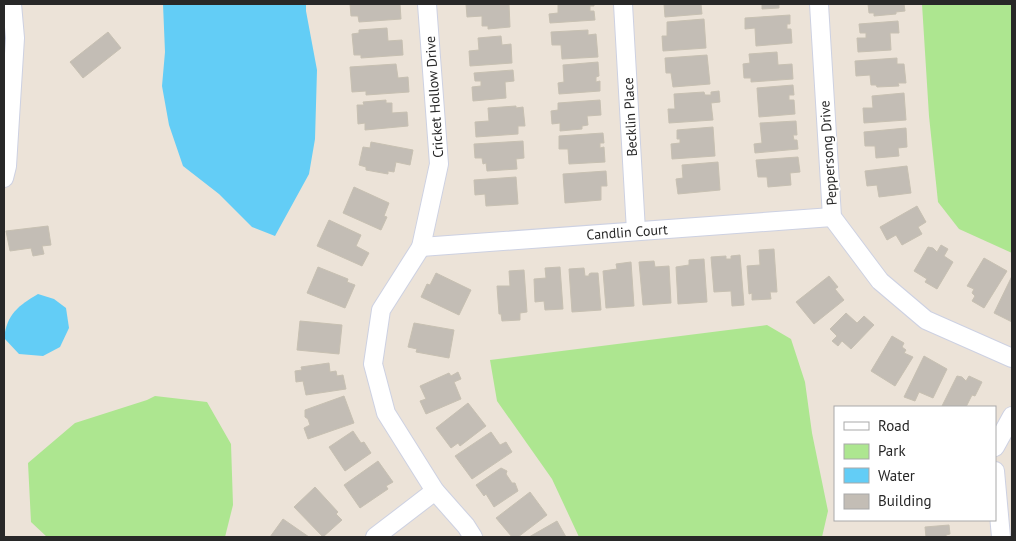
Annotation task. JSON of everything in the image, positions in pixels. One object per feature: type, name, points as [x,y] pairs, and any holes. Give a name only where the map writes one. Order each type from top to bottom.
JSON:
[{"type":"street","points":[[4,178],[7,166],[15,38],[12,4]]},
{"type":"street","name":"Cricket Hollow Drive","points":[[427,4],[440,164],[421,247],[381,310],[373,364],[386,413],[435,491],[466,526],[473,537]]},
{"type":"street","name":"Becklin Place","points":[[624,4],[636,231]]},
{"type":"street","name":"Peppersong Drive","points":[[819,4],[832,217],[880,281],[926,320],[1012,358]]},
{"type":"street","name":"Candlin Court","points":[[421,247],[832,217]]},
{"type":"street","points":[[996,445],[1012,416]]},
{"type":"street","points":[[996,482],[1001,537]]},
{"type":"street","points":[[375,537],[435,491]]},
{"type":"green space","points":[[922,4],[1012,4],[1012,253],[959,229],[938,202],[929,116]]},
{"type":"green space","points":[[767,325],[791,339],[805,382],[812,433],[828,511],[822,537],[579,537],[552,479],[497,401],[490,360]]},
{"type":"green space","points":[[155,396],[207,402],[231,444],[233,505],[225,537],[47,537],[31,522],[28,463],[75,423]]},
{"type":"water","points":[[163,4],[306,4],[317,70],[315,139],[309,174],[275,236],[252,227],[219,194],[183,166],[169,125],[162,86],[165,52]]},
{"type":"water","points":[[38,294],[54,299],[66,308],[69,328],[60,347],[43,356],[19,354],[4,338],[8,323],[19,307]]},
{"type":"building","points":[[350,4],[400,4],[401,19],[359,22],[358,16],[351,16]]},
{"type":"building","points":[[466,4],[509,4],[510,27],[488,29],[488,26],[482,26],[482,16],[467,17]]},
{"type":"building","points":[[558,4],[594,4],[594,6],[590,6],[590,11],[594,11],[595,20],[550,23],[549,14],[558,13]]},
{"type":"building","points":[[664,4],[701,4],[702,14],[665,17]]},
{"type":"building","points":[[762,4],[779,4],[779,8],[762,9]]},
{"type":"building","points":[[868,4],[904,4],[905,11],[896,12],[896,14],[874,16],[874,13],[869,13]]},
{"type":"building","points":[[790,15],[790,24],[787,24],[787,29],[791,29],[792,43],[756,46],[755,28],[745,29],[745,18]]},
{"type":"building","points":[[704,19],[706,48],[663,51],[662,36],[667,36],[667,22]]},
{"type":"building","points":[[898,21],[899,33],[890,33],[891,50],[858,52],[857,38],[866,38],[866,33],[860,33],[859,24]]},
{"type":"building","points":[[387,28],[388,41],[402,40],[403,55],[361,58],[361,55],[354,55],[352,34],[359,33],[359,30]]},
{"type":"building","points":[[588,30],[588,35],[596,34],[598,57],[562,59],[561,45],[552,45],[551,32]]},
{"type":"building","points":[[108,32],[121,48],[83,78],[70,62]]},
{"type":"building","points":[[501,36],[502,45],[511,44],[512,63],[470,66],[469,51],[479,50],[478,38]]},
{"type":"building","points":[[777,52],[778,65],[792,64],[793,79],[751,82],[751,78],[744,78],[743,64],[750,63],[749,54]]},
{"type":"building","points":[[707,55],[710,84],[673,87],[671,73],[666,73],[665,58]]},
{"type":"building","points":[[897,58],[897,64],[904,64],[906,83],[898,83],[899,86],[877,87],[876,85],[871,85],[870,75],[856,76],[855,61]]},
{"type":"building","points":[[598,62],[599,76],[596,77],[596,82],[600,81],[600,91],[559,94],[558,83],[564,82],[563,65]]},
{"type":"building","points":[[396,64],[398,78],[408,77],[409,92],[366,95],[366,91],[352,92],[350,67]]},
{"type":"building","points":[[513,70],[514,81],[505,82],[506,98],[473,101],[472,87],[481,86],[481,81],[475,81],[474,73]]},
{"type":"building","points":[[793,85],[794,95],[789,95],[789,100],[794,100],[795,114],[759,117],[757,88]]},
{"type":"building","points":[[719,91],[720,102],[711,103],[713,120],[669,123],[668,109],[675,109],[674,94],[704,92],[705,95],[711,95],[711,92]]},
{"type":"building","points":[[904,93],[906,120],[864,123],[863,108],[873,108],[872,96]]},
{"type":"building","points":[[386,100],[386,103],[392,103],[392,113],[407,112],[408,126],[365,130],[365,123],[358,124],[357,105],[364,105],[363,102]]},
{"type":"building","points":[[600,100],[601,115],[587,116],[588,125],[582,126],[582,129],[560,131],[560,123],[552,124],[551,111],[558,110],[558,103]]},
{"type":"building","points":[[516,106],[516,108],[523,107],[525,126],[518,126],[518,134],[476,137],[475,122],[489,121],[488,108]]},
{"type":"building","points":[[796,121],[797,135],[793,135],[794,140],[797,140],[798,149],[755,153],[754,144],[762,143],[760,123]]},
{"type":"building","points":[[713,127],[715,156],[672,159],[671,144],[680,143],[680,139],[677,139],[677,130]]},
{"type":"building","points":[[906,128],[907,147],[898,148],[899,156],[876,158],[875,146],[865,146],[864,132]]},
{"type":"building","points":[[603,133],[604,143],[600,143],[600,148],[604,147],[605,162],[569,164],[568,149],[559,149],[559,136]]},
{"type":"building","points":[[523,141],[524,158],[516,159],[517,169],[487,171],[486,163],[483,164],[482,158],[475,158],[474,144]]},
{"type":"building","points":[[371,142],[413,150],[410,165],[396,162],[394,172],[388,171],[388,174],[366,170],[366,167],[359,165],[363,147],[370,148]]},
{"type":"building","points":[[798,157],[800,172],[790,173],[791,185],[768,187],[767,177],[758,177],[756,160]]},
{"type":"building","points":[[718,162],[720,190],[678,194],[676,179],[683,178],[682,165]]},
{"type":"building","points":[[907,166],[911,193],[879,197],[877,185],[867,186],[865,171]]},
{"type":"building","points":[[606,171],[607,186],[601,186],[601,200],[565,203],[563,174]]},
{"type":"building","points":[[516,177],[518,204],[486,206],[485,194],[475,195],[474,180]]},
{"type":"building","points":[[354,187],[389,203],[384,216],[387,217],[381,230],[343,213]]},
{"type":"building","points":[[917,206],[926,222],[918,227],[922,234],[902,245],[896,235],[887,240],[880,227]]},
{"type":"building","points":[[329,220],[361,235],[356,246],[369,253],[362,266],[317,246]]},
{"type":"building","points":[[48,226],[51,245],[42,246],[44,254],[33,256],[31,248],[10,251],[6,231]]},
{"type":"building","points":[[941,245],[948,249],[944,256],[953,262],[937,289],[925,282],[927,279],[914,271],[928,247],[933,248],[937,252]]},
{"type":"building","points":[[774,249],[777,292],[770,292],[771,299],[752,300],[752,293],[749,294],[747,266],[760,265],[759,250]]},
{"type":"building","points":[[740,255],[744,305],[732,306],[731,291],[714,292],[711,257],[726,256],[726,259],[731,259],[731,256]]},
{"type":"building","points":[[984,258],[1007,271],[984,308],[972,301],[975,296],[972,293],[974,289],[967,286]]},
{"type":"building","points":[[704,259],[707,302],[678,304],[676,267],[689,265],[689,260]]},
{"type":"building","points":[[654,261],[655,267],[669,266],[671,303],[643,305],[639,262]]},
{"type":"building","points":[[631,262],[634,306],[606,308],[603,271],[617,269],[616,264]]},
{"type":"building","points":[[318,267],[348,279],[347,282],[355,285],[345,308],[307,293]]},
{"type":"building","points":[[560,267],[563,309],[545,310],[544,301],[535,302],[534,279],[546,278],[545,268]]},
{"type":"building","points":[[584,268],[585,276],[589,276],[591,273],[598,273],[601,310],[572,312],[569,269]]},
{"type":"building","points":[[524,270],[527,312],[520,313],[520,320],[502,321],[501,314],[499,314],[497,286],[510,286],[509,271]]},
{"type":"building","points":[[436,273],[471,290],[459,315],[421,297],[427,284],[430,285]]},
{"type":"building","points":[[829,276],[838,287],[835,289],[844,300],[814,324],[796,302]]},
{"type":"building","points":[[1012,276],[1012,322],[994,313]]},
{"type":"building","points":[[846,313],[857,323],[864,316],[874,325],[851,349],[842,341],[838,346],[832,341],[837,336],[830,329]]},
{"type":"building","points":[[300,321],[342,325],[339,354],[297,350]]},
{"type":"building","points":[[414,323],[454,330],[449,358],[416,352],[417,349],[408,347]]},
{"type":"building","points":[[892,336],[904,343],[902,347],[906,350],[904,353],[913,357],[895,386],[871,371]]},
{"type":"building","points":[[924,356],[947,369],[933,398],[919,392],[915,401],[904,397]]},
{"type":"building","points":[[329,363],[330,372],[336,371],[337,376],[343,375],[346,389],[306,395],[303,381],[296,382],[295,371],[302,370],[301,367]]},
{"type":"building","points":[[458,372],[461,379],[454,382],[461,399],[426,414],[420,401],[426,399],[420,386],[449,373],[451,376]]},
{"type":"building","points":[[957,376],[962,377],[966,381],[969,376],[982,382],[975,396],[972,395],[966,406],[942,406]]},
{"type":"building","points":[[344,396],[354,423],[308,439],[304,428],[310,425],[305,417],[305,410]]},
{"type":"building","points":[[468,403],[486,426],[460,446],[458,443],[451,448],[436,428]]},
{"type":"building","points":[[353,431],[361,443],[364,442],[371,453],[345,471],[329,447]]},
{"type":"building","points":[[491,432],[500,445],[506,442],[512,452],[472,479],[455,456]]},
{"type":"building","points":[[378,461],[393,482],[386,486],[388,489],[360,508],[344,485]]},
{"type":"building","points":[[501,468],[507,471],[506,474],[512,483],[515,483],[518,491],[494,507],[486,494],[484,496],[476,485]]},
{"type":"building","points":[[315,487],[338,512],[336,514],[342,520],[323,537],[294,507]]},
{"type":"building","points":[[530,492],[547,515],[518,537],[512,537],[496,518]]},
{"type":"building","points":[[283,519],[309,537],[270,537]]},
{"type":"building","points":[[557,521],[566,537],[529,537]]},
{"type":"building","points":[[949,525],[950,534],[946,535],[946,537],[926,537],[925,527]]}]
